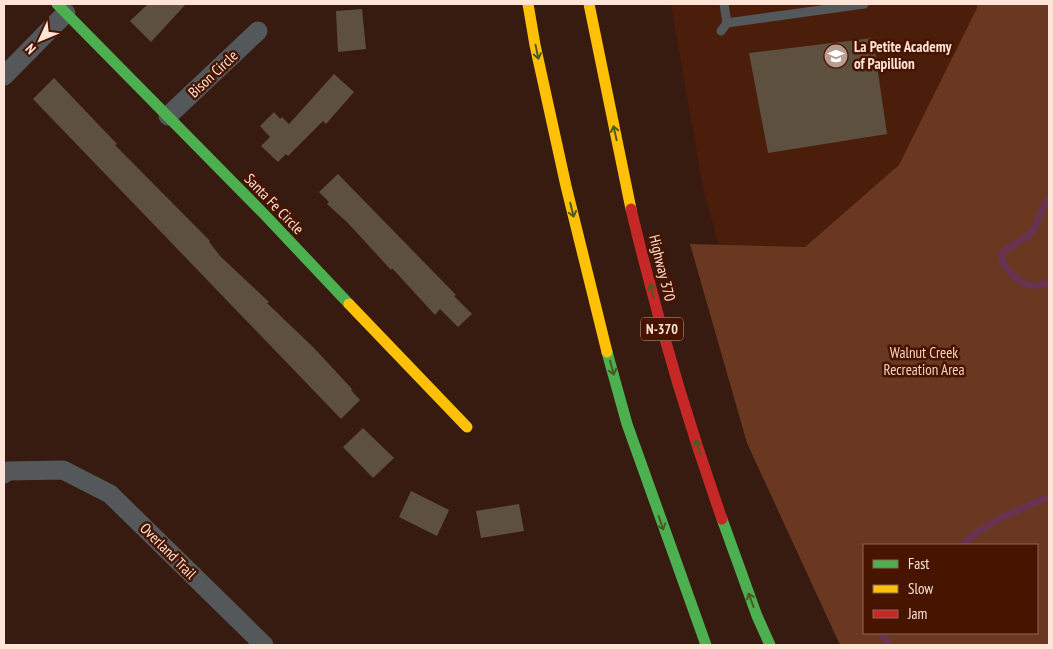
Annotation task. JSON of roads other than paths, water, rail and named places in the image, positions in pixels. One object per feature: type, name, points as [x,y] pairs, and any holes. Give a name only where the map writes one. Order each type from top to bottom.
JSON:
[{"type":"main road","points":[[528,4],[566,186],[626,424],[706,645]]},
{"type":"main road","name":"Highway 370","points":[[589,4],[606,97],[660,321],[689,421],[757,616],[770,645]]},
{"type":"main road","name":"Santa Fe Circle","points":[[61,8],[168,116],[467,427]]},
{"type":"street","points":[[4,76],[61,8]]},
{"type":"street","name":"Bison Circle","points":[[168,116],[258,31]]},
{"type":"street","name":"Overland Trail","points":[[4,474],[8,471],[63,470],[110,494],[264,645]]},
{"type":"lane","points":[[721,31],[726,23],[724,4]]},
{"type":"lane","points":[[726,23],[864,4]]},
{"type":"waterway","points":[[1049,199],[1043,207],[1031,233],[1005,251],[1002,257],[1006,268],[1026,284],[1035,286],[1049,282]]},
{"type":"waterway","points":[[964,544],[982,529],[1014,512],[1049,497]]},
{"type":"waterway","points":[[882,634],[889,645]]},
{"type":"place","name":"La Petite Academy of Papillion","points":[[836,56]]},
{"type":"park label","name":"Walnut Creek Recreation Area","points":[[924,362]]}]
